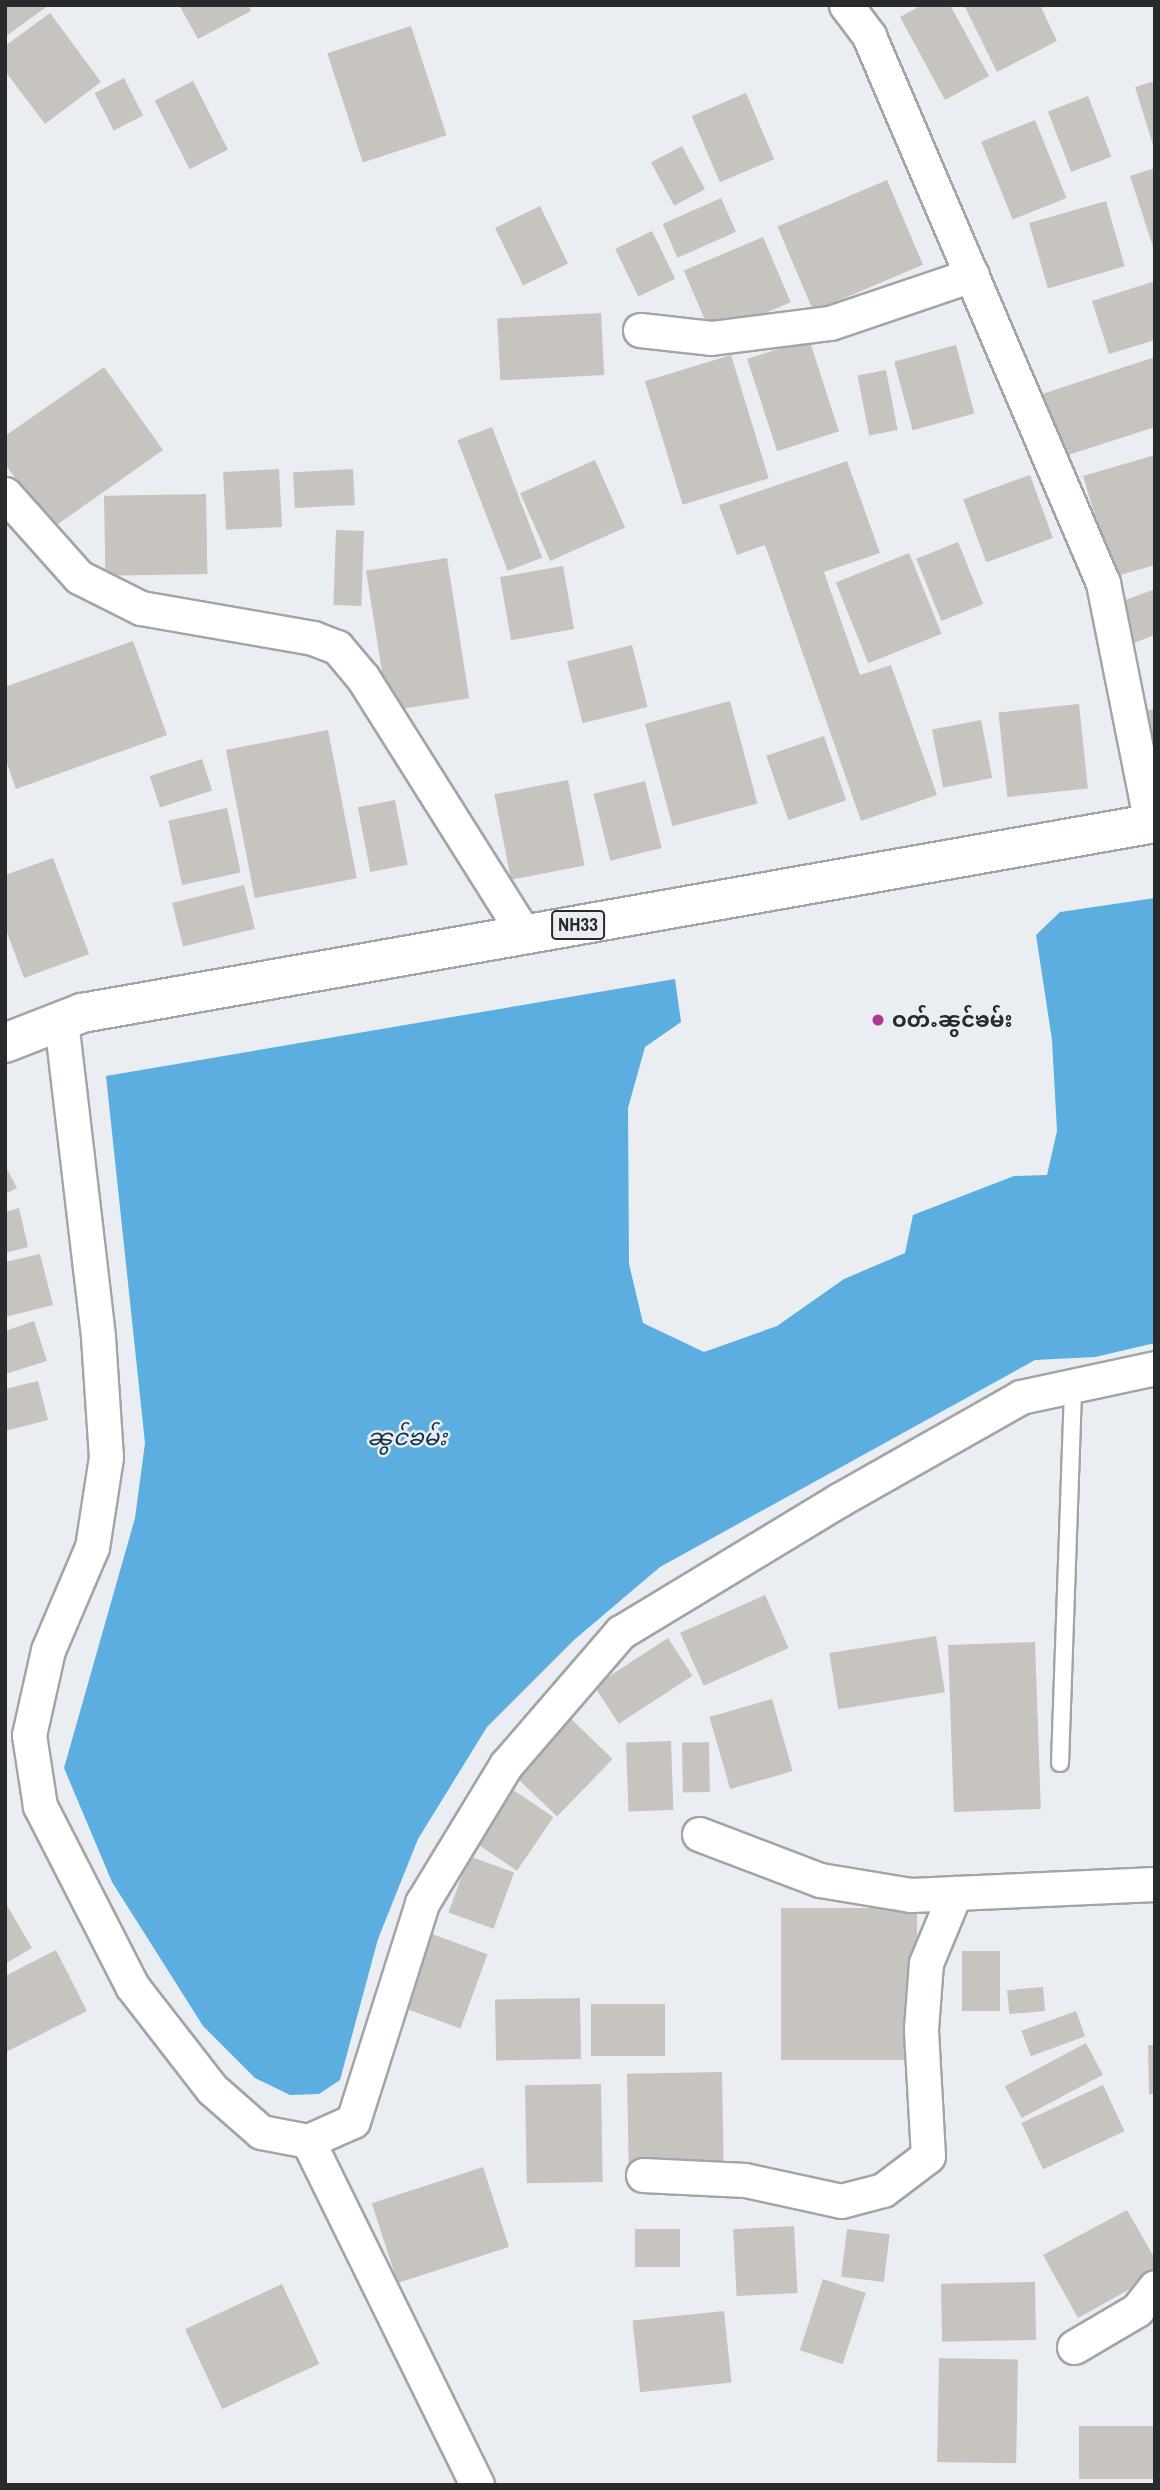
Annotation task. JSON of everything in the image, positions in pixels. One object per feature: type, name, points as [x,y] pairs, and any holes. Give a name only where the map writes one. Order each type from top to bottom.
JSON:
[{"type":"highway","name":"NH33","points":[[5,1043],[82,1013],[1153,823]]},
{"type":"street","points":[[846,5],[869,36],[1102,583],[1153,823]]},
{"type":"street","points":[[640,330],[711,338],[830,323],[972,275]]},
{"type":"street","points":[[5,494],[79,577],[141,608],[313,638],[337,647],[363,678],[525,935]]},
{"type":"street","points":[[61,1021],[98,1337],[106,1457],[92,1547],[48,1650],[29,1735],[40,1806],[132,1986],[212,2090],[261,2132],[308,2141],[353,2121],[422,1903],[506,1765],[621,1632],[1010,1404],[1073,1382],[1155,1368]]},
{"type":"street","points":[[699,1834],[820,1880],[911,1895],[1155,1884]]},
{"type":"street","points":[[643,2175],[745,2180],[841,2201],[883,2190],[928,2156],[921,2029],[926,1963],[955,1893]]},
{"type":"street","points":[[308,2141],[477,2485]]},
{"type":"street","points":[[1074,2347],[1137,2310],[1155,2287]]},
{"type":"lane","points":[[1060,1763],[1073,1382]]},
{"type":"water","name":"ၼွင်ၶမ်း","points":[[1155,898],[1155,1343],[1095,1357],[1035,1360],[660,1567],[574,1640],[487,1727],[418,1839],[378,1939],[340,2080],[319,2094],[290,2095],[255,2078],[203,2026],[112,1882],[64,1768],[135,1518],[145,1443],[106,1076],[675,979],[681,1022],[645,1047],[628,1108],[629,1264],[643,1323],[704,1352],[777,1326],[844,1279],[905,1253],[913,1215],[1014,1176],[1047,1175],[1057,1131],[1052,1040],[1036,935],[1060,912]]},
{"type":"building","points":[[5,5],[49,5],[5,37]]},
{"type":"building","points":[[179,5],[248,5],[251,11],[198,39]]},
{"type":"building","points":[[922,5],[950,5],[989,76],[945,100],[900,17]]},
{"type":"building","points":[[964,5],[1040,5],[1057,41],[997,72]]},
{"type":"building","points":[[50,13],[101,82],[45,124],[5,71],[5,46]]},
{"type":"building","points":[[411,26],[447,135],[363,163],[327,53]]},
{"type":"building","points":[[124,78],[143,115],[114,130],[95,93]]},
{"type":"building","points":[[193,81],[228,150],[190,169],[155,101]]},
{"type":"building","points":[[1155,81],[1155,148],[1154,148],[1135,87]]},
{"type":"building","points":[[746,93],[774,159],[720,182],[692,116]]},
{"type":"building","points":[[1088,96],[1111,157],[1071,172],[1048,111]]},
{"type":"building","points":[[1035,120],[1066,198],[1013,220],[981,142]]},
{"type":"building","points":[[682,146],[705,189],[674,206],[651,162]]},
{"type":"building","points":[[1155,168],[1155,250],[1154,250],[1130,176]]},
{"type":"building","points":[[887,180],[923,265],[813,311],[777,226]]},
{"type":"building","points":[[721,198],[736,232],[678,258],[663,224]]},
{"type":"building","points":[[1106,201],[1125,266],[1048,288],[1029,223]]},
{"type":"building","points":[[540,206],[568,264],[523,285],[495,228]]},
{"type":"building","points":[[652,231],[675,279],[638,297],[615,249]]},
{"type":"building","points":[[763,237],[791,302],[712,336],[684,271]]},
{"type":"building","points":[[1155,281],[1155,340],[1109,354],[1092,301]]},
{"type":"building","points":[[601,313],[604,375],[500,380],[497,318]]},
{"type":"building","points":[[809,339],[839,431],[777,451],[747,359]]},
{"type":"building","points":[[956,345],[974,414],[913,430],[894,362]]},
{"type":"building","points":[[731,355],[769,478],[683,505],[645,381]]},
{"type":"building","points":[[1155,357],[1155,427],[1059,458],[1039,395]]},
{"type":"building","points":[[104,367],[163,450],[51,529],[5,464],[5,436]]},
{"type":"building","points":[[886,370],[898,430],[869,435],[858,376]]},
{"type":"building","points":[[492,427],[542,558],[508,571],[457,440]]},
{"type":"building","points":[[1155,455],[1155,565],[1113,577],[1083,476]]},
{"type":"building","points":[[595,460],[625,528],[550,561],[520,493]]},
{"type":"building","points":[[847,461],[880,553],[824,572],[860,675],[891,665],[937,795],[861,821],[765,545],[737,555],[719,505]]},
{"type":"building","points":[[279,469],[282,527],[226,530],[223,472]]},
{"type":"building","points":[[353,469],[355,505],[295,508],[293,472]]},
{"type":"building","points":[[1030,475],[1053,538],[986,562],[963,499]]},
{"type":"building","points":[[206,494],[207,574],[105,576],[104,496]]},
{"type":"building","points":[[336,530],[364,531],[361,606],[333,605]]},
{"type":"building","points":[[958,542],[983,604],[941,621],[916,559]]},
{"type":"building","points":[[909,553],[942,634],[868,663],[836,583]]},
{"type":"building","points":[[447,558],[469,698],[388,711],[366,571]]},
{"type":"building","points":[[563,566],[574,629],[511,640],[500,577]]},
{"type":"building","points":[[1155,589],[1155,635],[1131,644],[1115,604]]},
{"type":"building","points":[[133,641],[167,735],[16,789],[5,758],[5,687]]},
{"type":"building","points":[[632,645],[647,707],[582,723],[567,661]]},
{"type":"building","points":[[730,701],[757,803],[672,826],[645,724]]},
{"type":"building","points":[[1079,704],[1088,789],[1007,797],[998,712]]},
{"type":"building","points":[[1155,709],[1155,768],[1143,711]]},
{"type":"building","points":[[981,720],[992,778],[943,787],[932,730]]},
{"type":"building","points":[[328,730],[357,878],[255,898],[226,750]]},
{"type":"building","points":[[824,736],[846,800],[788,820],[766,756]]},
{"type":"building","points":[[202,759],[212,790],[160,807],[150,776]]},
{"type":"building","points":[[568,780],[585,865],[511,880],[494,794]]},
{"type":"building","points":[[645,781],[662,848],[610,861],[594,794]]},
{"type":"building","points":[[395,800],[408,865],[370,872],[358,807]]},
{"type":"building","points":[[227,808],[241,873],[182,885],[168,820]]},
{"type":"building","points":[[53,858],[89,954],[24,978],[5,927],[5,875]]},
{"type":"building","points":[[244,885],[255,929],[183,947],[172,903]]},
{"type":"building","points":[[5,1165],[17,1188],[5,1194]]},
{"type":"building","points":[[19,1208],[28,1247],[5,1253],[5,1212]]},
{"type":"building","points":[[40,1254],[53,1305],[5,1317],[5,1262]]},
{"type":"building","points":[[34,1321],[47,1361],[5,1374],[5,1331]]},
{"type":"building","points":[[38,1381],[48,1420],[5,1431],[5,1389]]},
{"type":"building","points":[[765,1595],[789,1648],[704,1686],[680,1633]]},
{"type":"building","points":[[936,1636],[945,1692],[838,1709],[829,1653]]},
{"type":"building","points":[[668,1638],[693,1676],[619,1724],[594,1686]]},
{"type":"building","points":[[1035,1642],[1041,1809],[954,1812],[948,1645]]},
{"type":"building","points":[[772,1699],[793,1771],[730,1789],[710,1717]]},
{"type":"building","points":[[568,1716],[613,1759],[557,1817],[512,1774]]},
{"type":"building","points":[[671,1741],[673,1810],[628,1812],[626,1743]]},
{"type":"building","points":[[682,1742],[709,1742],[710,1792],[683,1792]]},
{"type":"building","points":[[512,1789],[553,1817],[517,1871],[476,1843]]},
{"type":"building","points":[[469,1856],[514,1872],[494,1929],[448,1912]]},
{"type":"building","points":[[5,1902],[32,1948],[5,1964]]},
{"type":"building","points":[[781,1908],[917,1908],[917,2060],[781,2060]]},
{"type":"building","points":[[432,1934],[487,1954],[460,2028],[405,2008]]},
{"type":"building","points":[[56,1950],[87,2011],[6,2052],[5,1976]]},
{"type":"building","points":[[962,1951],[1000,1951],[1000,2011],[962,2011]]},
{"type":"building","points":[[1043,1987],[1045,2011],[1009,2014],[1007,1990]]},
{"type":"building","points":[[580,1998],[581,2059],[496,2060],[495,1999]]},
{"type":"building","points":[[591,2004],[665,2004],[665,2056],[591,2056]]},
{"type":"building","points":[[1076,2011],[1085,2036],[1031,2056],[1021,2031]]},
{"type":"building","points":[[1086,2043],[1103,2075],[1022,2118],[1005,2086]]},
{"type":"building","points":[[1148,2045],[1155,2045],[1155,2094],[1149,2094]]},
{"type":"building","points":[[722,2072],[724,2162],[629,2164],[627,2074]]},
{"type":"building","points":[[601,2084],[603,2182],[527,2183],[525,2085]]},
{"type":"building","points":[[1103,2085],[1125,2131],[1043,2169],[1021,2123]]},
{"type":"building","points":[[483,2167],[509,2247],[398,2283],[372,2203]]},
{"type":"building","points":[[1127,2210],[1155,2259],[1155,2275],[1078,2318],[1043,2255]]},
{"type":"building","points":[[794,2226],[798,2293],[737,2296],[733,2229]]},
{"type":"building","points":[[635,2229],[680,2229],[680,2267],[635,2267]]},
{"type":"building","points":[[847,2229],[890,2234],[884,2282],[841,2277]]},
{"type":"building","points":[[823,2279],[866,2293],[843,2364],[800,2350]]},
{"type":"building","points":[[1035,2282],[1036,2340],[942,2342],[941,2284]]},
{"type":"building","points":[[282,2284],[319,2364],[222,2409],[185,2329]]},
{"type":"building","points":[[724,2311],[732,2383],[640,2392],[633,2321]]},
{"type":"building","points":[[939,2358],[1018,2359],[1016,2463],[937,2462]]},
{"type":"building","points":[[1079,2426],[1155,2426],[1155,2479],[1079,2479]]},
{"type":"place","name":"ဝတ်ႉၼွင်ၶမ်း","points":[[878,1020]]}]
